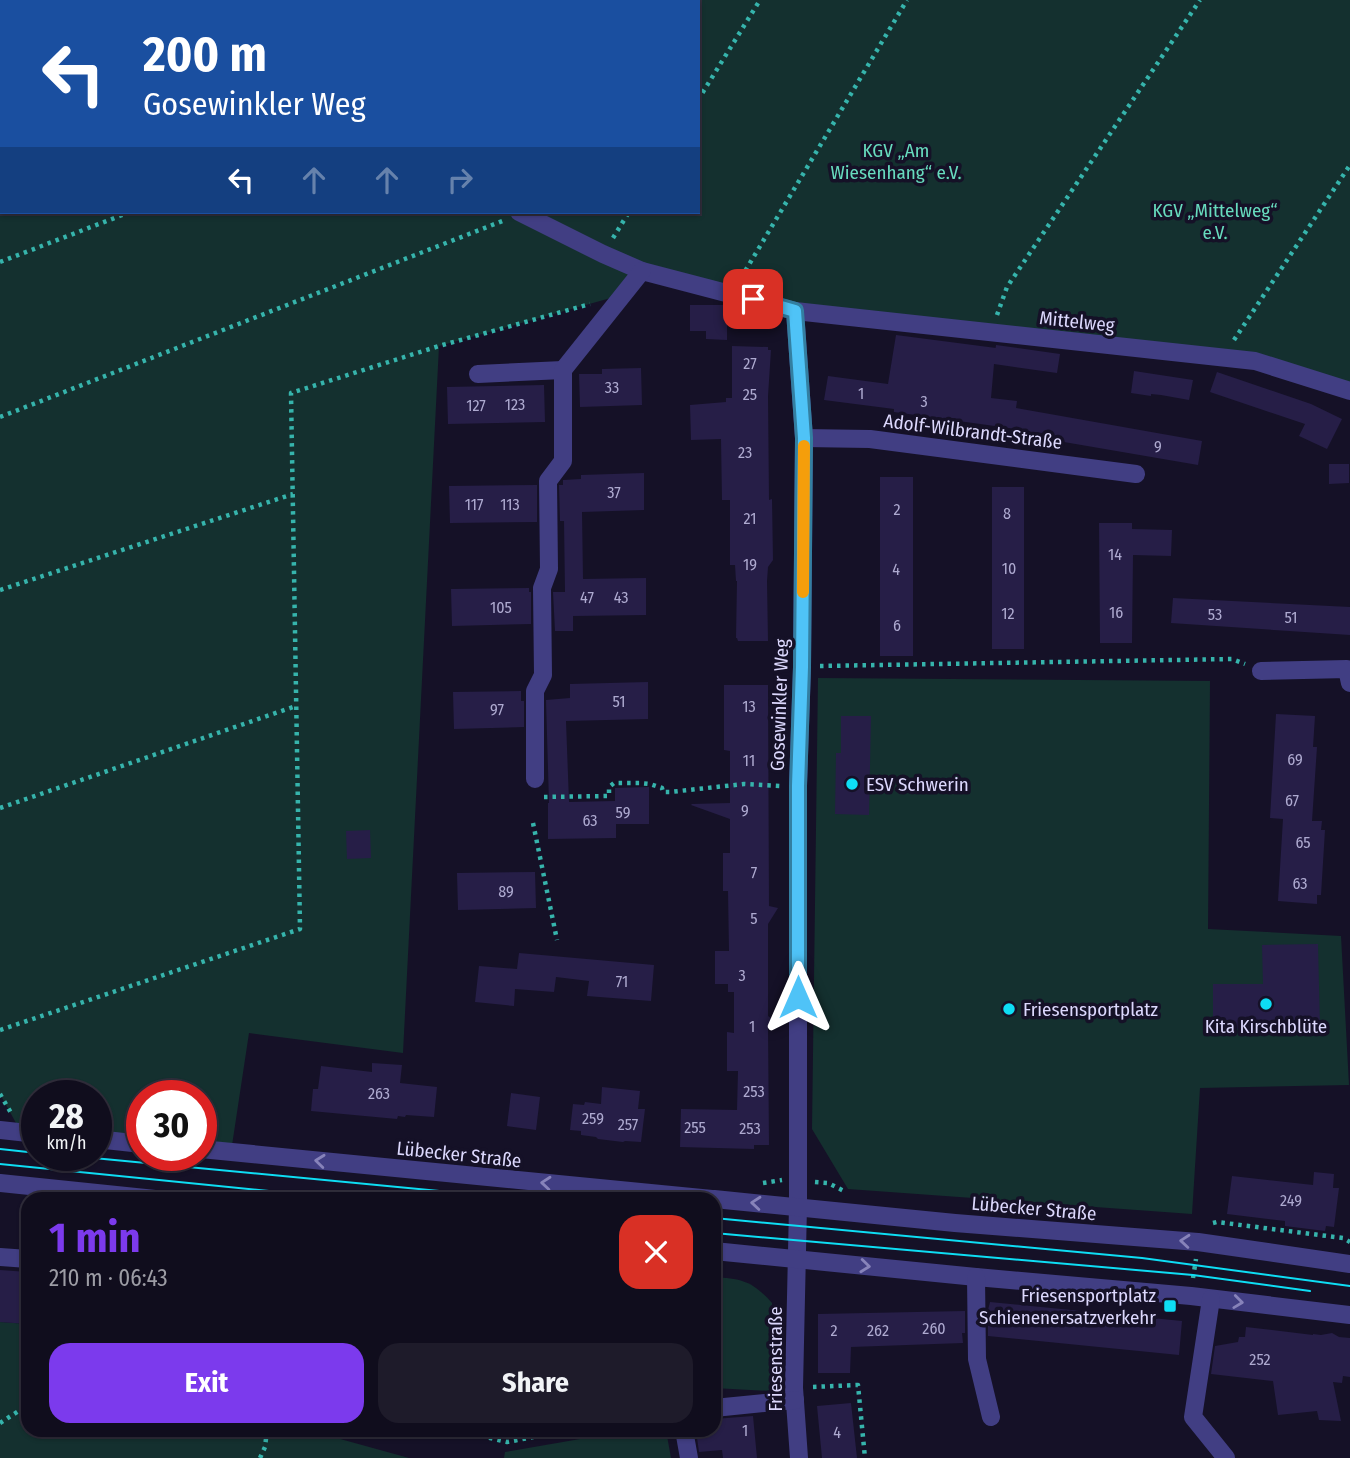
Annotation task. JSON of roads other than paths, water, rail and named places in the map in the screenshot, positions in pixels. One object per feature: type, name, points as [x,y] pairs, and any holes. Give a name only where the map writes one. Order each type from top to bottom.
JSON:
[{"type":"street","points":[[523,214],[642,271],[795,311]]},
{"type":"street","points":[[534,788],[536,691],[543,675],[542,588],[549,569],[548,481],[563,461],[563,370],[642,271]]},
{"type":"street","name":"Mittelweg","points":[[795,311],[1255,361],[1350,391]]},
{"type":"street","name":"Gosewinkler Weg","points":[[795,311],[804,438],[798,786],[797,1259]]},
{"type":"street","points":[[478,374],[563,370]]},
{"type":"street","name":"Adolf-Wilbrandt-Straße","points":[[804,438],[870,439],[1136,474]]},
{"type":"street","points":[[1261,671],[1347,669],[1350,684]]},
{"type":"street","points":[[0,1130],[21,1132]]},
{"type":"street","name":"Lübecker Straße","points":[[217,1151],[641,1192]]},
{"type":"street","points":[[0,1183],[87,1192]]},
{"type":"street","name":"Lübecker Straße","points":[[721,1200],[955,1223],[1198,1242],[1350,1264]]},
{"type":"street","points":[[721,1252],[1191,1296],[1350,1315]]},
{"type":"street","points":[[0,1257],[21,1258]]},
{"type":"street","name":"Friesenstraße","points":[[797,1259],[799,1458]]},
{"type":"street","points":[[976,1277],[977,1359],[990,1417]]},
{"type":"street","points":[[1211,1299],[1194,1418],[1226,1458]]},
{"type":"street","points":[[721,1407],[800,1394]]},
{"type":"street","points":[[685,1437],[689,1458]]},
{"type":"tram line","points":[[0,1149],[21,1151]]},
{"type":"tram line","points":[[112,1160],[450,1192]]},
{"type":"tram line","points":[[0,1164],[279,1192]]},
{"type":"tram line","points":[[721,1219],[1142,1258],[1350,1286]]},
{"type":"tram line","points":[[721,1234],[1193,1275],[1310,1291]]},
{"type":"place","name":"ESV Schwerin","points":[[852,784]]},
{"type":"place","name":"Kita Kirschblüte","points":[[1266,1004]]},
{"type":"place","name":"Friesensportplatz","points":[[1009,1009]]},
{"type":"place","name":"Friesensportplatz Schienenersatzverkehr","points":[[1170,1306]]},
{"type":"park label","name":"KGV „Am Wiesenhang“ e.V.","points":[[896,161]]},
{"type":"park label","name":"KGV „Mittelweg“ e.V.","points":[[1215,221]]}]
